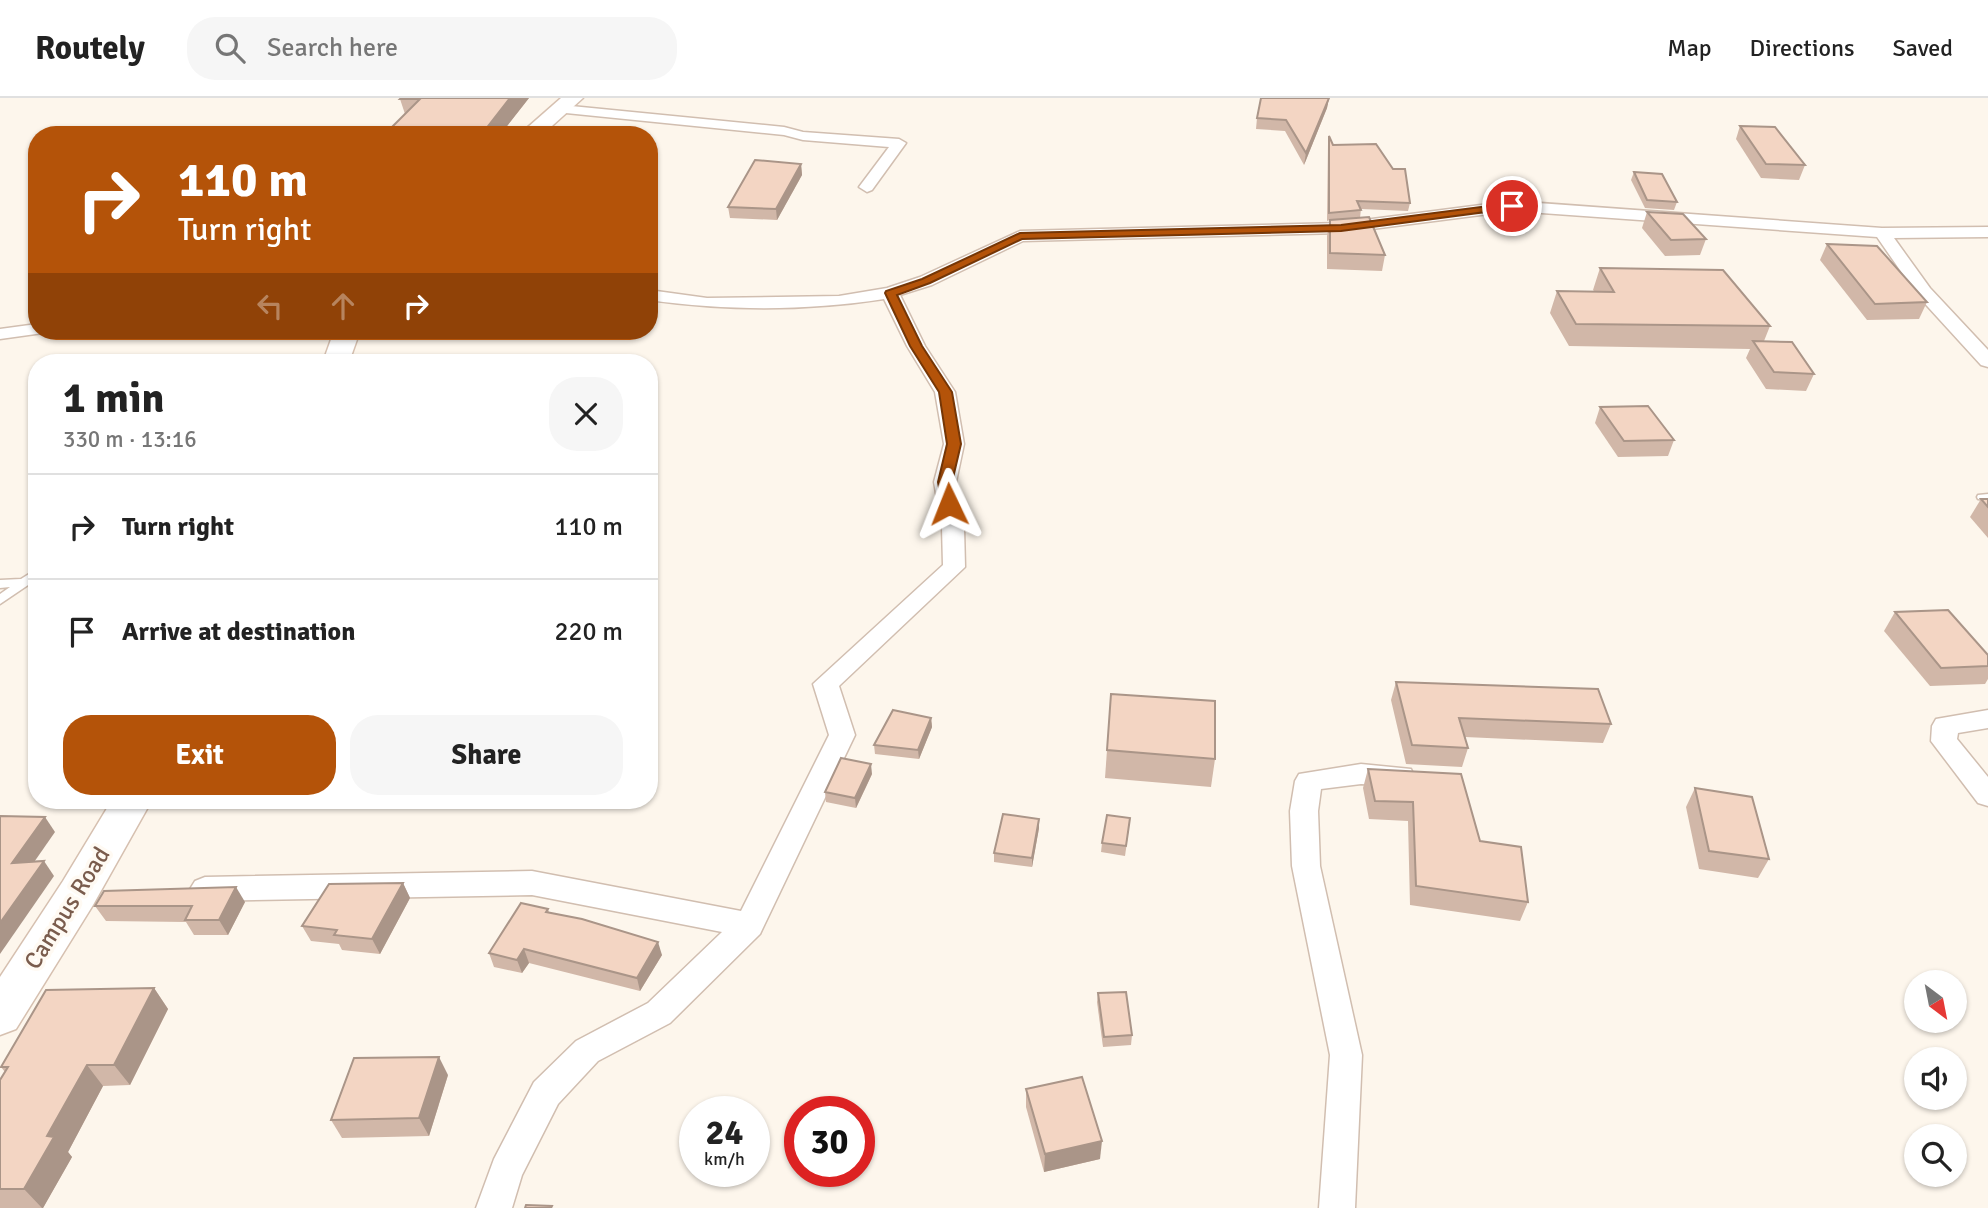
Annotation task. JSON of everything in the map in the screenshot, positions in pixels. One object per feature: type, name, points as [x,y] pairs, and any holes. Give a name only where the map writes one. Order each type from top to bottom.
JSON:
[{"type":"street","points":[[540,126],[567,104],[784,131],[803,136],[899,143],[867,187]]},
{"type":"street","points":[[658,296],[707,303],[838,302],[890,293],[926,281],[1020,236],[1341,228],[1512,206],[1882,233],[1988,232]]},
{"type":"street","points":[[1882,233],[1924,292],[1988,361]]},
{"type":"street","points":[[494,1208],[506,1171],[546,1093],[587,1051],[659,1013],[749,925],[842,735],[826,684],[954,567],[953,527],[945,482],[954,444],[945,392],[916,346],[890,293]]},
{"type":"street","points":[[0,334],[28,330]]},
{"type":"street","points":[[1988,719],[1945,726],[1944,741],[1988,796]]},
{"type":"street","points":[[1337,1208],[1346,1055],[1306,866],[1304,811],[1309,781],[1361,774],[1427,778]]},
{"type":"street","name":"Campus Road","points":[[0,1015],[92,892],[128,809]]},
{"type":"street","points":[[172,890],[359,884],[532,883],[749,925]]},
{"type":"lane","points":[[0,600],[28,580]]},
{"type":"lane","points":[[0,584],[24,583]]},
{"type":"building","points":[[510,98],[488,126],[393,126],[420,99],[400,99]]},
{"type":"building","points":[[1261,98],[1329,98],[1306,153],[1286,120],[1257,118]]},
{"type":"building","points":[[1740,126],[1775,127],[1805,165],[1766,164]]},
{"type":"building","points":[[1329,136],[1333,145],[1376,144],[1393,169],[1405,169],[1410,203],[1357,201],[1361,210],[1329,213]]},
{"type":"building","points":[[755,160],[801,164],[776,209],[728,207]]},
{"type":"building","points":[[1634,172],[1662,174],[1677,202],[1647,200]]},
{"type":"building","points":[[1647,212],[1683,214],[1706,239],[1671,240]]},
{"type":"building","points":[[1369,217],[1385,255],[1330,253],[1330,220]]},
{"type":"building","points":[[1827,244],[1877,246],[1927,302],[1875,304]]},
{"type":"building","points":[[1600,268],[1723,270],[1770,326],[1576,324],[1557,291],[1614,292]]},
{"type":"building","points":[[1753,341],[1792,342],[1814,374],[1774,372]]},
{"type":"building","points":[[1648,406],[1674,440],[1624,441],[1600,407]]},
{"type":"building","points":[[1948,610],[1988,655],[1988,666],[1941,668],[1895,612]]},
{"type":"building","points":[[1396,682],[1598,689],[1611,724],[1459,718],[1468,748],[1412,745]]},
{"type":"building","points":[[1111,694],[1215,701],[1215,759],[1107,750]]},
{"type":"building","points":[[893,710],[931,718],[918,750],[874,745]]},
{"type":"building","points":[[841,758],[871,764],[855,798],[825,792]]},
{"type":"building","points":[[1368,769],[1461,774],[1480,841],[1521,847],[1528,902],[1416,886],[1413,802],[1375,801]]},
{"type":"building","points":[[1695,788],[1752,797],[1769,859],[1709,851]]},
{"type":"building","points":[[1003,814],[1039,819],[1032,858],[994,853]]},
{"type":"building","points":[[1107,815],[1130,818],[1126,846],[1102,843]]},
{"type":"building","points":[[0,816],[45,817],[12,863],[44,861],[0,923]]},
{"type":"building","points":[[403,883],[372,939],[334,935],[337,930],[302,926],[329,884]]},
{"type":"building","points":[[236,887],[219,920],[185,920],[192,906],[95,906],[104,891]]},
{"type":"building","points":[[521,903],[658,942],[637,978],[524,949],[517,960],[489,953]]},
{"type":"building","points":[[154,988],[114,1065],[87,1065],[47,1136],[54,1137],[24,1189],[0,1189],[0,1080],[8,1067],[1,1067],[46,990]]},
{"type":"building","points":[[1126,992],[1132,1035],[1104,1037],[1098,993]]},
{"type":"building","points":[[439,1057],[419,1118],[331,1120],[354,1058]]},
{"type":"building","points":[[1082,1077],[1102,1141],[1045,1154],[1026,1089]]},
{"type":"building","points":[[526,1205],[552,1206],[525,1208]]},
{"type":"route","points":[[949,504],[945,482],[954,444],[945,392],[916,346],[890,293],[926,281],[1020,236],[1341,228],[1512,206]]}]
